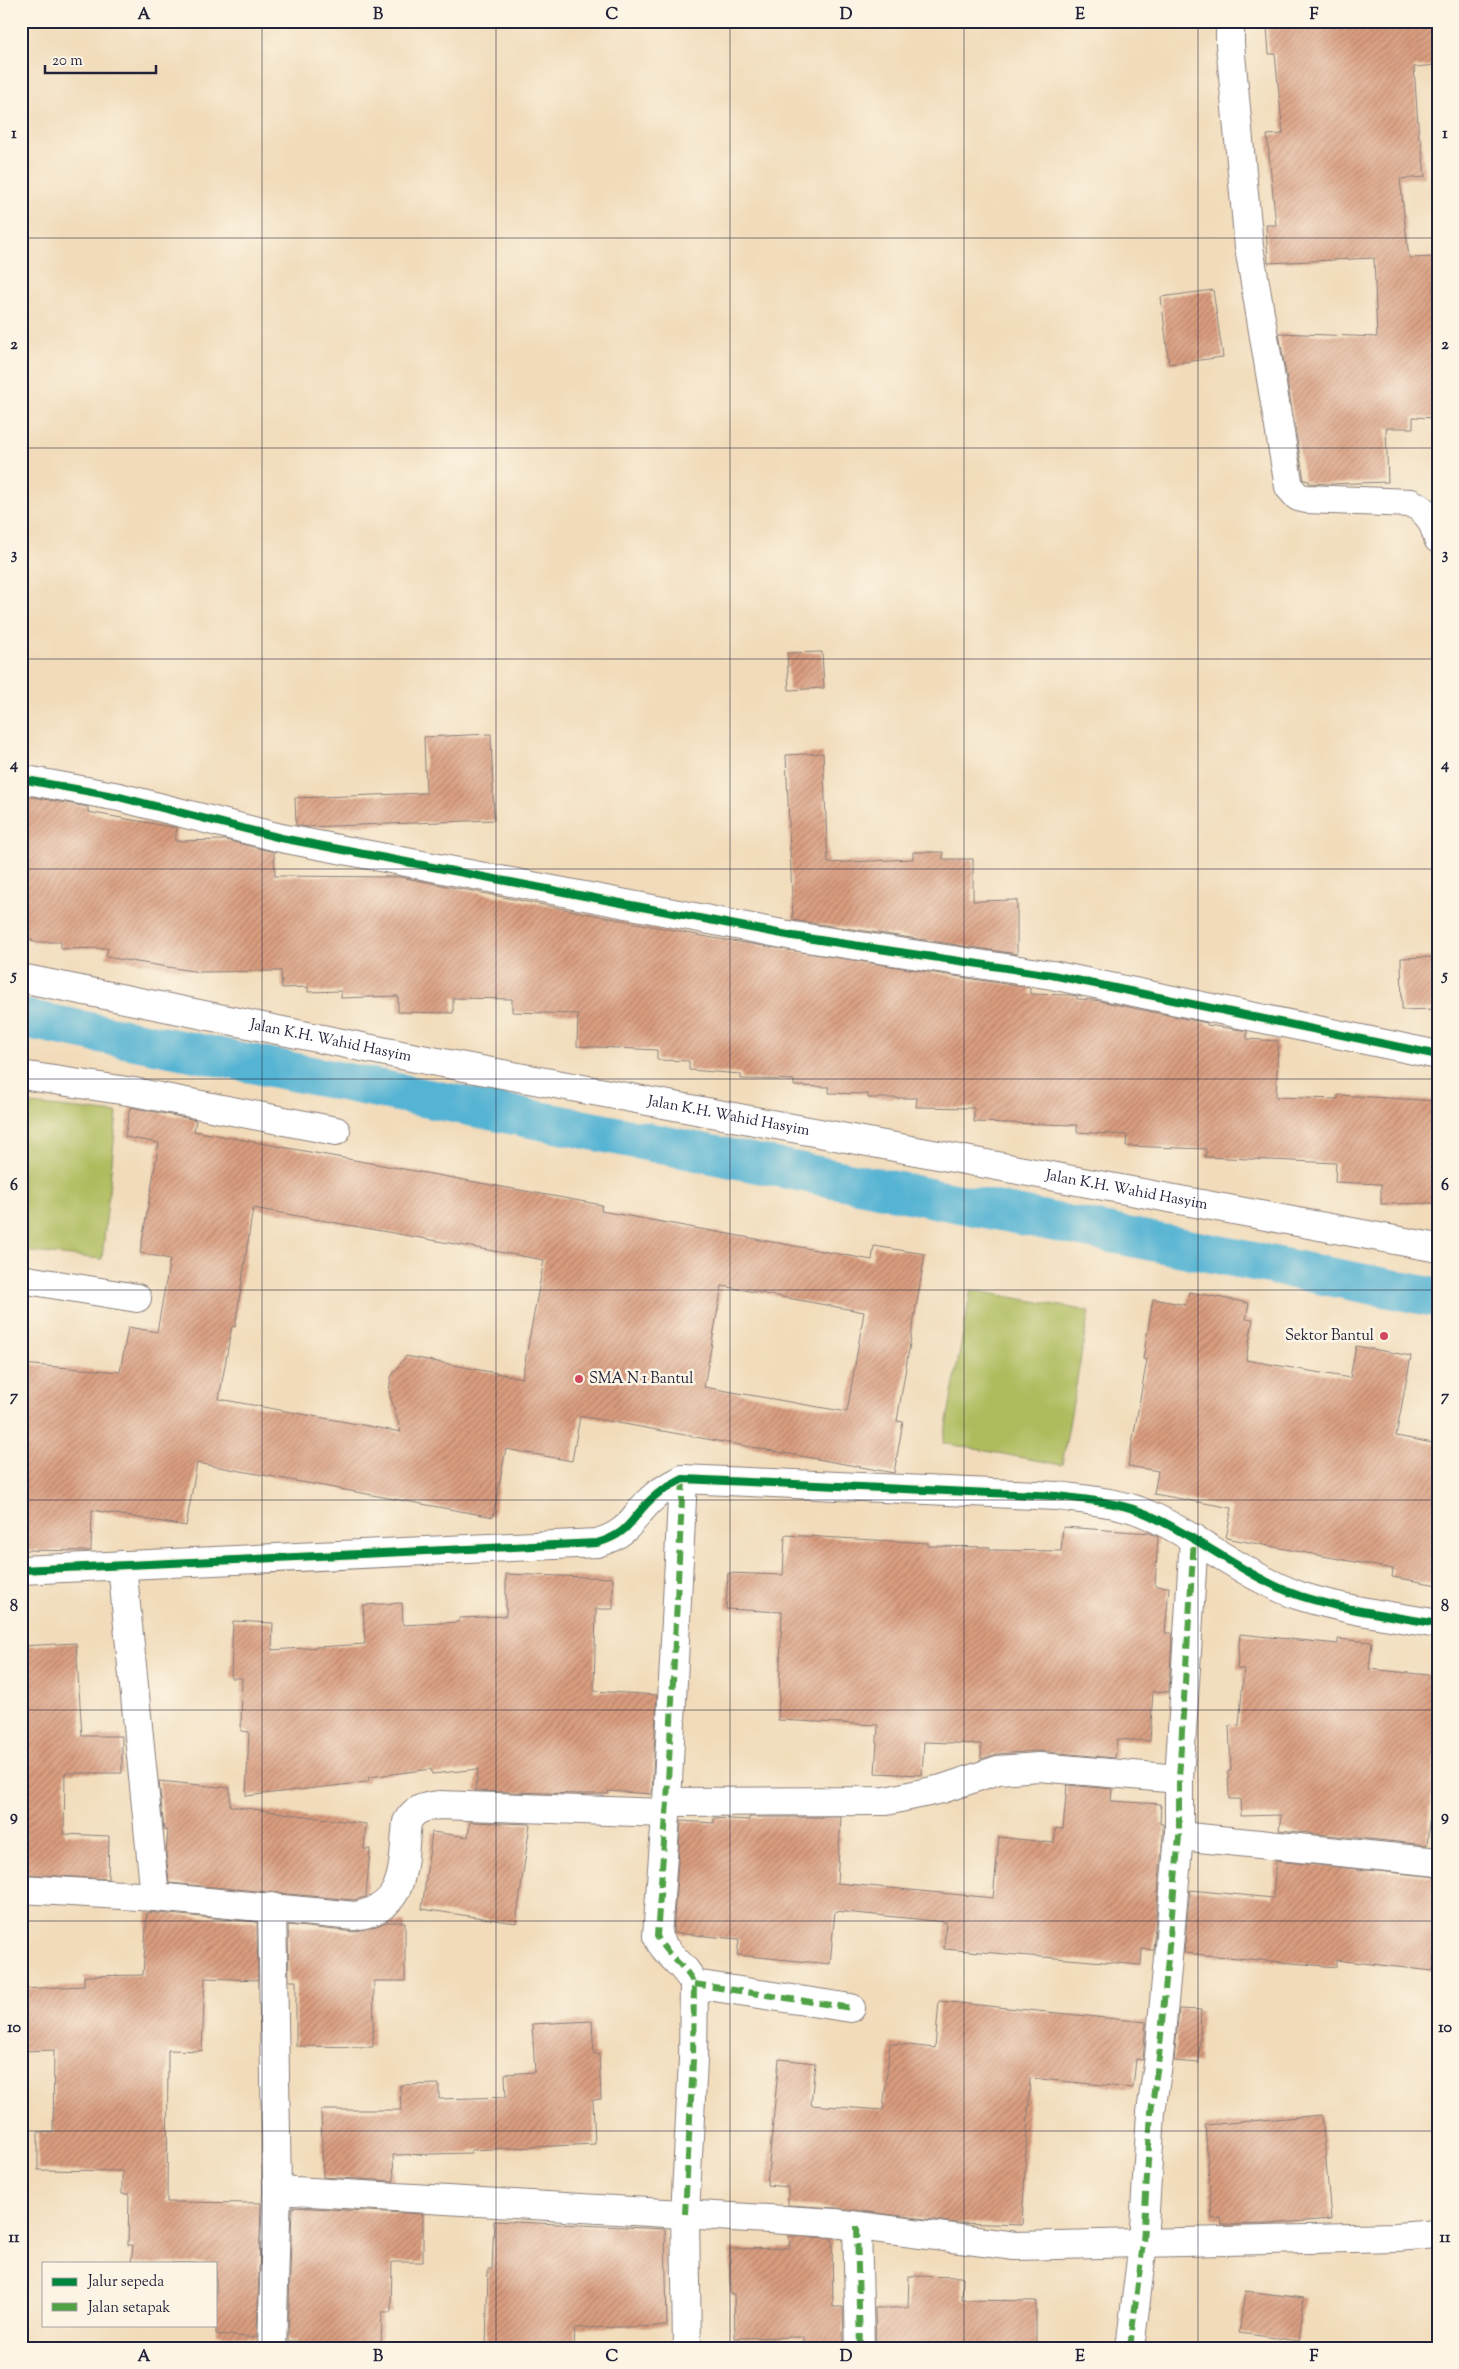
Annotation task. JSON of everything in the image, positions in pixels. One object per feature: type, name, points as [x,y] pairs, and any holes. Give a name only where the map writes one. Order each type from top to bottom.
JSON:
[{"type":"street","points":[[1230,21],[1249,248],[1289,487],[1298,497],[1306,499],[1411,503],[1425,511],[1436,525]]},
{"type":"street","points":[[21,779],[120,797],[281,838],[793,936],[1052,975],[1438,1055]]},
{"type":"street","name":"Jalan K.H. Wahid Hasyim","points":[[21,978],[436,1062],[1438,1248]]},
{"type":"street","points":[[21,1075],[134,1092],[336,1131]]},
{"type":"street","points":[[21,1279],[137,1298]]},
{"type":"street","points":[[682,1479],[666,1807],[657,1936],[661,1945],[690,1976],[694,1984],[693,2060],[685,2214],[687,2348]]},
{"type":"street","points":[[21,1570],[597,1543],[613,1538],[631,1525],[655,1495],[682,1479],[1057,1496],[1103,1502],[1148,1514],[1259,1576],[1300,1595],[1362,1610],[1438,1624]]},
{"type":"street","points":[[1130,2348],[1143,2244],[1151,2112],[1159,2057],[1179,1836],[1179,1779],[1194,1538]]},
{"type":"street","points":[[122,1565],[155,1897]]},
{"type":"street","points":[[21,1889],[155,1897],[355,1916],[372,1914],[384,1907],[394,1895],[400,1881],[407,1822],[410,1816],[420,1808],[440,1805],[666,1807],[886,1801],[942,1789],[998,1770],[1039,1766],[1179,1779]]},
{"type":"street","points":[[1179,1836],[1438,1862]]},
{"type":"street","points":[[272,1907],[277,2190],[272,2348]]},
{"type":"street","points":[[694,1984],[851,2008]]},
{"type":"street","points":[[277,2190],[857,2226],[1015,2246],[1396,2237],[1438,2234]]},
{"type":"street","points":[[857,2226],[860,2348]]},
{"type":"green space","points":[[21,1103],[117,1113],[102,1259],[21,1251]]},
{"type":"green space","points":[[971,1290],[1089,1311],[1062,1465],[943,1443]]},
{"type":"building","points":[[1334,21],[1438,21],[1438,65],[1414,67],[1419,139],[1421,138],[1425,177],[1400,179],[1409,258],[1438,257],[1438,285],[1433,285],[1438,367],[1438,418],[1413,417],[1413,428],[1386,428],[1388,482],[1328,484],[1309,483],[1309,481],[1304,480],[1279,333],[1377,337],[1374,258],[1268,263],[1266,225],[1276,225],[1267,135],[1283,134],[1275,54],[1269,54],[1267,26]]},
{"type":"building","points":[[1213,290],[1223,357],[1169,364],[1161,297]]},
{"type":"building","points":[[822,652],[824,688],[789,690],[787,653]]},
{"type":"building","points":[[491,734],[494,820],[307,827],[296,825],[295,798],[426,793],[424,737]]},
{"type":"building","points":[[823,753],[828,863],[913,859],[913,852],[943,852],[943,859],[973,859],[973,901],[1017,900],[1017,954],[793,920],[786,755]]},
{"type":"building","points":[[21,795],[88,807],[88,812],[177,828],[175,841],[225,840],[274,852],[275,876],[400,877],[713,938],[1030,988],[1030,994],[1077,996],[1077,999],[1094,1000],[1207,1023],[1207,1025],[1247,1031],[1247,1039],[1278,1041],[1276,1097],[1338,1099],[1338,1095],[1438,1101],[1438,1203],[1381,1204],[1381,1184],[1335,1182],[1336,1163],[1205,1157],[1206,1149],[1126,1146],[1127,1135],[1077,1132],[1077,1125],[974,1122],[974,1108],[916,1107],[917,1098],[868,1098],[868,1094],[829,1093],[829,1087],[794,1086],[794,1080],[741,1079],[741,1074],[689,1070],[689,1061],[657,1060],[657,1050],[577,1046],[578,1014],[512,1012],[512,999],[453,998],[453,1013],[398,1012],[398,996],[341,998],[341,991],[308,992],[308,987],[282,988],[281,971],[199,972],[106,957],[108,948],[61,949],[61,942],[32,942],[32,939],[21,939]]},
{"type":"building","points":[[1435,957],[1435,1009],[1402,1010],[1401,958]]},
{"type":"building","points":[[130,1107],[196,1120],[194,1131],[602,1205],[601,1211],[872,1260],[874,1246],[925,1254],[897,1421],[903,1422],[894,1473],[580,1416],[572,1461],[506,1449],[493,1517],[197,1463],[186,1526],[92,1510],[91,1551],[21,1550],[21,1364],[120,1372],[128,1327],[157,1332],[170,1259],[140,1253],[159,1143],[125,1137]],"holes":[[[253,1208],[544,1260],[522,1378],[406,1356],[391,1377],[389,1392],[401,1432],[219,1399],[232,1326],[235,1327]],[[722,1286],[864,1312],[847,1412],[704,1387]]]},
{"type":"building","points":[[1189,1292],[1249,1303],[1246,1319],[1253,1320],[1246,1360],[1350,1378],[1356,1346],[1411,1356],[1396,1436],[1438,1444],[1438,1585],[1392,1577],[1393,1569],[1226,1538],[1232,1508],[1154,1494],[1158,1471],[1128,1466],[1147,1360],[1143,1359],[1153,1299],[1186,1305]]},
{"type":"building","points":[[1063,1527],[1150,1533],[1158,1537],[1155,1586],[1169,1587],[1165,1633],[1172,1633],[1169,1692],[1153,1691],[1150,1741],[1117,1739],[1115,1758],[1038,1751],[997,1754],[981,1759],[981,1744],[924,1742],[922,1775],[875,1773],[878,1725],[778,1720],[782,1612],[726,1609],[728,1573],[783,1575],[785,1535],[928,1543],[928,1546],[990,1547],[990,1550],[1061,1551]]},
{"type":"building","points":[[506,1574],[613,1578],[613,1609],[596,1609],[594,1691],[657,1695],[652,1794],[608,1791],[608,1794],[580,1794],[475,1791],[478,1769],[432,1774],[431,1769],[369,1777],[368,1782],[246,1796],[249,1732],[241,1731],[242,1678],[231,1678],[233,1621],[273,1623],[272,1650],[365,1644],[363,1605],[402,1603],[403,1625],[459,1622],[459,1618],[506,1616]]},
{"type":"building","points":[[1240,1634],[1338,1644],[1338,1639],[1372,1642],[1369,1669],[1438,1676],[1438,1725],[1427,1845],[1279,1830],[1281,1815],[1241,1816],[1240,1799],[1229,1799],[1228,1771],[1231,1771],[1229,1726],[1239,1725],[1244,1669],[1237,1669]]},
{"type":"building","points":[[76,1643],[82,1736],[122,1736],[122,1773],[65,1773],[64,1834],[109,1836],[108,1879],[24,1874],[26,1830],[21,1830],[21,1646]]},
{"type":"building","points":[[159,1781],[230,1788],[230,1806],[366,1824],[364,1849],[370,1849],[366,1897],[354,1900],[169,1883],[166,1852],[168,1831],[164,1830]]},
{"type":"building","points":[[1067,1785],[1112,1789],[1111,1801],[1161,1804],[1160,1824],[1163,1824],[1163,1835],[1153,1950],[1142,1949],[1141,1965],[944,1949],[946,1922],[835,1911],[830,1964],[737,1955],[739,1939],[673,1933],[681,1821],[714,1823],[714,1818],[749,1820],[749,1817],[841,1817],[837,1883],[993,1898],[999,1837],[1054,1843],[1056,1828],[1063,1829]]},
{"type":"building","points":[[470,1822],[530,1824],[516,1923],[422,1909],[432,1832],[468,1837]]},
{"type":"building","points":[[1276,1861],[1438,1877],[1438,1931],[1433,1971],[1336,1960],[1336,1967],[1184,1953],[1190,1890],[1273,1898]]},
{"type":"building","points":[[147,1912],[257,1922],[258,1980],[205,1978],[202,2051],[168,2050],[167,2202],[261,2203],[257,2338],[216,2334],[216,2326],[218,2326],[218,2262],[131,2262],[133,2245],[128,2245],[129,2194],[122,2194],[122,2171],[38,2170],[38,2132],[53,2133],[54,2050],[21,2051],[21,1989],[84,1986],[84,1976],[143,1975]]},
{"type":"building","points":[[386,1922],[405,1922],[405,1981],[374,1981],[373,2047],[296,2046],[296,1981],[289,1981],[288,1925],[354,1932]]},
{"type":"building","points":[[939,2001],[1146,2022],[1143,2060],[1136,2059],[1133,2088],[1030,2078],[1022,2225],[957,2223],[837,2208],[788,2205],[788,2187],[767,2185],[779,2059],[815,2063],[811,2105],[883,2110],[890,2043],[935,2048]]},
{"type":"building","points":[[1179,2009],[1201,2010],[1199,2063],[1174,2061]]},
{"type":"building","points":[[592,2021],[594,2054],[599,2054],[601,2099],[593,2100],[595,2144],[471,2150],[471,2153],[393,2155],[394,2181],[323,2177],[321,2110],[401,2110],[400,2085],[439,2084],[439,2099],[506,2097],[505,2074],[535,2072],[532,2024]]},
{"type":"building","points":[[1322,2115],[1331,2219],[1268,2224],[1222,2225],[1221,2218],[1212,2219],[1205,2125]]},
{"type":"building","points":[[292,2207],[423,2214],[423,2262],[392,2262],[391,2312],[382,2312],[381,2348],[297,2348],[297,2341],[288,2341]]},
{"type":"building","points":[[494,2221],[665,2229],[667,2326],[575,2328],[574,2348],[486,2348],[488,2269],[492,2269]]},
{"type":"building","points":[[789,2236],[832,2238],[833,2307],[843,2307],[844,2348],[804,2348],[804,2337],[735,2338],[734,2294],[730,2294],[730,2249],[790,2248]]},
{"type":"building","points":[[909,2276],[963,2277],[962,2300],[1036,2301],[1036,2348],[876,2348],[875,2308],[908,2308]]},
{"type":"building","points":[[1245,2291],[1304,2298],[1299,2341],[1239,2333]]},
{"type":"waterway","points":[[21,1018],[1438,1298]]},
{"type":"marked path","points":[[683,1479],[667,1802],[657,1936],[665,1949],[686,1971],[694,1984],[693,2060],[685,2214]]},
{"type":"marked path","points":[[1130,2348],[1143,2243],[1151,2112],[1159,2057],[1179,1836],[1179,1779],[1194,1538]]},
{"type":"marked path","points":[[694,1984],[851,2008]]},
{"type":"marked path","points":[[857,2226],[860,2348]]},
{"type":"cycle path","points":[[21,779],[119,797],[281,838],[793,936],[1052,975],[1438,1055]]},
{"type":"cycle path","points":[[21,1570],[597,1543],[618,1534],[656,1495],[683,1479],[1057,1496],[1115,1504],[1149,1515],[1168,1524],[1243,1569],[1300,1596],[1351,1609],[1438,1624]]},
{"type":"place","name":"Sektor Bantul","points":[[1384,1336]]},
{"type":"place","name":"SMA N 1 Bantul","points":[[579,1379]]}]
